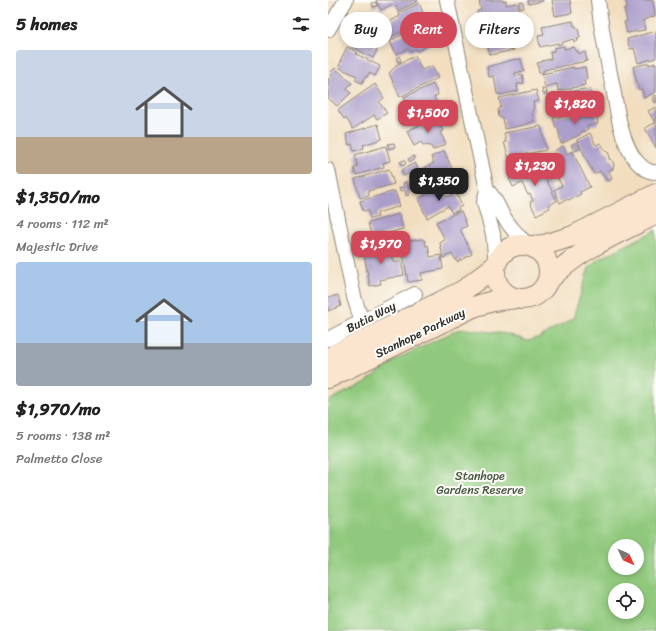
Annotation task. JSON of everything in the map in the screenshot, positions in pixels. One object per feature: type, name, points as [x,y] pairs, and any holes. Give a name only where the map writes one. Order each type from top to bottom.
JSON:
[{"type":"main road","points":[[656,194],[573,236],[544,246],[514,246],[508,248],[502,253],[495,266],[496,278],[501,289],[505,293],[516,298],[527,298],[534,296],[541,291],[547,282],[566,263],[582,252],[656,214]]},
{"type":"main road","points":[[530,246],[543,255],[547,261],[549,275],[547,282]]},
{"type":"main road","name":"Stanhope Parkway","points":[[328,358],[464,290],[495,266]]},
{"type":"main road","name":"Stanhope Parkway","points":[[328,378],[473,307],[493,301],[516,298]]},
{"type":"street","points":[[328,30],[339,9],[346,0]]},
{"type":"street","points":[[447,0],[487,190],[484,202],[493,234],[495,266]]},
{"type":"street","points":[[598,0],[600,24],[620,124],[625,141],[632,155],[638,162],[652,171]]},
{"type":"street","points":[[328,170],[354,297],[362,322]]},
{"type":"street","points":[[487,190],[495,198],[508,224],[530,246]]},
{"type":"street","name":"Butia Way","points":[[328,339],[415,294]]},
{"type":"green space","name":"Stanhope Gardens Reserve","points":[[656,230],[656,631],[328,631],[328,401],[366,382],[397,359],[457,330],[467,329],[507,334],[528,341],[540,337],[573,318],[589,268],[597,260]]},
{"type":"building","points":[[376,0],[418,1],[398,11],[396,6],[391,5],[381,10]]},
{"type":"building","points":[[503,0],[503,2],[506,1],[506,5],[517,3],[519,12],[477,12],[481,10],[479,1]]},
{"type":"building","points":[[528,0],[543,0],[543,1],[529,4]]},
{"type":"building","points":[[552,0],[570,0],[572,13],[555,16]]},
{"type":"building","points":[[626,0],[653,0],[655,16],[643,20],[645,30],[627,33],[624,22],[627,21],[624,9],[627,9]]},
{"type":"building","points":[[376,2],[377,6],[373,7],[372,3]]},
{"type":"building","points":[[523,2],[524,8],[520,9],[519,3]]},
{"type":"building","points":[[419,3],[423,12],[401,12]]},
{"type":"building","points":[[400,16],[400,32],[392,36],[392,20]]},
{"type":"building","points":[[573,21],[574,26],[576,26],[577,29],[578,28],[580,38],[577,38],[578,41],[574,42],[573,39],[558,45],[558,43],[540,47],[538,36],[544,35],[542,27]]},
{"type":"building","points":[[656,31],[656,58],[638,63],[634,48],[630,49],[627,39]]},
{"type":"building","points":[[400,36],[400,48],[424,48],[410,52],[408,49],[396,54],[392,45],[392,40]]},
{"type":"building","points":[[564,46],[564,49],[574,47],[576,51],[578,51],[578,54],[585,52],[587,61],[544,70],[544,72],[539,73],[537,63],[551,59],[550,52],[554,51],[554,48]]},
{"type":"building","points":[[346,48],[349,48],[357,52],[356,54],[380,66],[375,76],[369,73],[362,83],[355,80],[357,76],[340,68],[339,65],[342,61],[340,61]]},
{"type":"building","points":[[355,48],[378,48],[373,58]]},
{"type":"building","points":[[488,48],[514,48],[514,50],[490,55]]},
{"type":"building","points":[[399,56],[401,61],[398,62],[396,58]]},
{"type":"building","points":[[415,56],[422,70],[432,66],[438,78],[400,97],[389,73],[396,65]]},
{"type":"building","points":[[521,59],[524,71],[515,73],[515,76],[522,74],[524,83],[517,84],[518,91],[500,95],[497,94],[494,76],[489,77],[487,67]]},
{"type":"building","points":[[649,63],[649,65],[656,63],[656,92],[644,98],[642,89],[639,90],[633,67]]},
{"type":"building","points":[[573,67],[574,69],[585,67],[587,79],[584,80],[585,85],[558,91],[557,84],[545,87],[542,74]]},
{"type":"building","points":[[335,68],[352,83],[346,89],[351,93],[337,106],[328,98],[328,80],[332,75],[330,73]]},
{"type":"building","points":[[375,84],[384,98],[379,102],[387,113],[377,119],[374,115],[353,129],[346,118],[344,119],[338,110]]},
{"type":"building","points":[[433,84],[438,95],[434,97],[441,111],[428,117],[427,114],[423,116],[424,119],[416,123],[404,97]]},
{"type":"building","points":[[590,88],[596,107],[582,109],[581,107],[564,111],[563,107],[551,110],[548,96]]},
{"type":"building","points":[[542,89],[546,89],[547,94],[543,94]]},
{"type":"building","points":[[536,90],[539,101],[533,102],[534,107],[532,112],[534,122],[505,129],[503,118],[499,117],[498,110],[501,107],[499,98]]},
{"type":"building","points":[[656,95],[656,102],[655,103],[652,98]]},
{"type":"building","points":[[656,107],[656,148],[645,128],[655,123],[648,111]]},
{"type":"building","points":[[596,110],[598,124],[587,126],[588,130],[581,132],[581,134],[561,144],[558,128],[556,128],[553,118]]},
{"type":"building","points":[[439,116],[444,125],[441,127],[443,131],[440,132],[446,144],[433,150],[431,146],[423,145],[421,142],[414,146],[407,131]]},
{"type":"building","points":[[378,124],[382,139],[363,145],[364,148],[354,151],[352,144],[349,145],[346,134]]},
{"type":"building","points":[[541,126],[546,150],[521,155],[522,164],[514,168],[513,163],[510,163],[504,142],[506,142],[504,133]]},
{"type":"building","points":[[590,133],[596,145],[601,143],[605,151],[608,152],[610,157],[609,159],[612,160],[614,165],[613,169],[609,171],[612,179],[607,181],[600,171],[594,174],[577,140]]},
{"type":"building","points":[[577,142],[580,149],[574,151],[571,145]]},
{"type":"building","points":[[394,143],[395,147],[389,149],[388,144]]},
{"type":"building","points":[[386,146],[390,161],[383,163],[384,167],[356,175],[354,168],[358,167],[355,155]]},
{"type":"building","points":[[563,146],[567,154],[572,151],[590,187],[580,192],[581,194],[560,203],[554,190],[562,186],[555,173],[559,171],[555,170],[553,165],[554,160],[558,159],[554,151]]},
{"type":"building","points":[[444,151],[455,175],[418,193],[410,177],[412,177],[410,173],[404,176],[401,170],[415,163],[419,171],[434,163],[431,157]]},
{"type":"building","points":[[414,156],[415,159],[410,162],[408,159]]},
{"type":"building","points":[[404,160],[406,164],[402,166],[400,162]]},
{"type":"building","points":[[537,161],[557,201],[548,205],[550,208],[536,215],[530,202],[533,201],[530,194],[528,195],[522,183],[513,187],[509,178]]},
{"type":"building","points":[[389,169],[394,184],[368,191],[369,196],[360,198],[355,179]]},
{"type":"building","points":[[407,182],[410,192],[409,195],[406,196],[405,190],[400,191],[399,188],[404,187],[403,183]]},
{"type":"building","points":[[440,187],[447,197],[456,193],[462,206],[458,208],[459,210],[452,213],[448,206],[427,218],[418,199]]},
{"type":"building","points":[[395,191],[400,206],[377,213],[378,217],[370,219],[368,210],[363,211],[360,201]]},
{"type":"building","points":[[461,211],[467,226],[460,229],[472,254],[457,262],[452,254],[443,258],[440,243],[445,240],[436,222]]},
{"type":"building","points":[[399,214],[403,229],[381,235],[383,239],[373,242],[368,223]]},
{"type":"building","points":[[422,239],[425,241],[426,246],[428,245],[430,257],[441,255],[443,269],[421,273],[422,280],[408,282],[401,242]]},
{"type":"building","points":[[390,245],[394,263],[401,261],[404,275],[380,280],[381,284],[370,286],[363,250]]},
{"type":"building","points":[[338,295],[341,306],[328,311],[328,298]]}]
